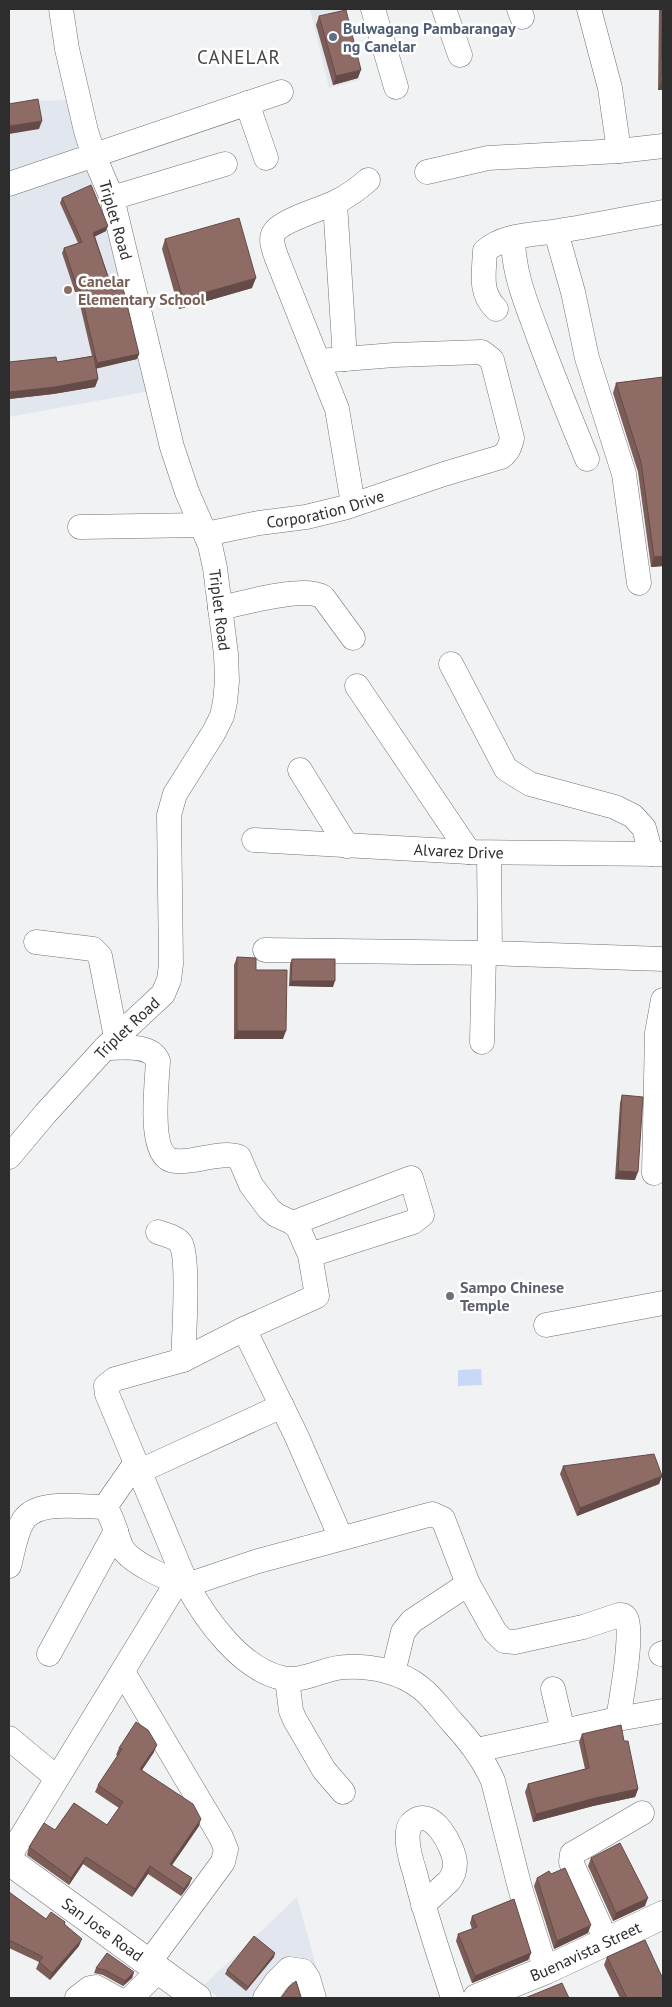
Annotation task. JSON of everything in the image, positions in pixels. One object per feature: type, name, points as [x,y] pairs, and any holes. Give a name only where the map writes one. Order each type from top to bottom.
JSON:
[{"type":"main road","name":"San Jose Road","points":[[9,1861],[193,1997]]},
{"type":"main road","name":"Buenavista Street","points":[[477,1998],[505,1993],[546,1970],[663,1915]]},
{"type":"street","name":"Triplet Road","points":[[9,1156],[110,1042],[163,994],[169,980],[171,932],[170,815],[174,794],[214,732],[222,716],[227,681],[215,568],[204,530],[187,492],[172,447],[112,198],[94,156],[75,89],[61,9]]},
{"type":"street","points":[[373,9],[396,87]]},
{"type":"street","points":[[444,9],[460,55]]},
{"type":"street","points":[[589,9],[610,88],[619,151]]},
{"type":"street","points":[[9,184],[281,92]]},
{"type":"street","points":[[247,103],[266,158]]},
{"type":"street","points":[[427,172],[488,158],[619,151],[663,146]]},
{"type":"street","points":[[112,198],[225,164]]},
{"type":"street","points":[[353,504],[337,409],[276,256],[272,245],[272,237],[276,230],[288,222],[336,203],[356,191],[368,180]]},
{"type":"street","points":[[336,203],[345,359]]},
{"type":"street","points":[[496,309],[488,301],[484,286],[485,251],[494,244],[513,238],[663,212]]},
{"type":"street","points":[[556,232],[573,292],[587,358],[624,474],[638,583]]},
{"type":"street","points":[[513,238],[513,257],[522,292],[559,394],[587,459]]},
{"type":"street","name":"Corporation Drive","points":[[80,527],[204,530],[306,517],[501,457],[510,448],[512,438],[492,360],[482,352],[319,361]]},
{"type":"street","points":[[220,608],[302,592],[318,594],[323,597],[353,638]]},
{"type":"street","points":[[451,664],[506,769],[530,784],[615,807],[633,816],[644,828],[657,854]]},
{"type":"street","points":[[357,686],[479,853],[487,953],[482,1042]]},
{"type":"street","points":[[300,770],[347,846]]},
{"type":"street","name":"Alvarez Drive","points":[[254,840],[479,853],[657,854]]},
{"type":"street","points":[[36,942],[93,949],[100,956],[110,1042],[152,1052],[158,1061],[155,1131],[164,1154],[168,1159],[186,1161],[238,1156],[241,1159],[251,1185],[269,1209],[298,1228],[310,1255],[317,1296],[244,1328],[183,1360],[115,1379],[106,1386],[107,1394],[138,1468],[182,1583],[207,1618],[243,1657],[269,1674],[287,1679],[306,1677],[335,1668],[364,1667],[393,1673],[421,1688],[477,1750],[493,1781],[520,1888],[546,1970]]},
{"type":"street","points":[[265,950],[487,953],[663,959]]},
{"type":"street","points":[[654,1173],[657,1033],[663,1000]]},
{"type":"street","points":[[293,1223],[411,1178],[422,1215],[413,1222],[310,1255]]},
{"type":"street","points":[[158,1232],[177,1240],[184,1252],[183,1360]]},
{"type":"street","points":[[546,1325],[663,1303]]},
{"type":"street","points":[[244,1328],[282,1406],[341,1538]]},
{"type":"street","points":[[105,1507],[138,1468],[282,1406]]},
{"type":"street","points":[[9,1566],[22,1522],[35,1509],[43,1506],[105,1507],[110,1513],[121,1546],[130,1557],[138,1563],[182,1583]]},
{"type":"street","points":[[9,1857],[123,1672],[182,1583],[426,1515],[438,1516],[446,1526],[468,1584],[494,1632],[504,1642],[515,1642],[583,1627],[619,1615],[627,1619],[629,1637],[618,1719]]},
{"type":"street","points":[[49,1654],[116,1531]]},
{"type":"street","points":[[393,1673],[403,1632],[412,1621],[468,1584]]},
{"type":"street","points":[[123,1672],[221,1837],[226,1849],[223,1862],[131,1998]]},
{"type":"street","points":[[287,1679],[291,1711],[295,1720],[324,1770],[343,1792]]},
{"type":"street","points":[[553,1689],[562,1731]]},
{"type":"street","points":[[477,1750],[663,1711]]},
{"type":"street","points":[[9,1738],[57,1778]]},
{"type":"street","points":[[607,1942],[570,1862],[570,1857],[572,1854],[642,1813]]},
{"type":"street","points":[[423,1905],[453,1998]]},
{"type":"street","points":[[265,1998],[280,1977],[289,1969],[302,1971],[308,1978],[314,1998]]},
{"type":"street","points":[[77,1998],[90,1988],[96,1987],[116,1998]]},
{"type":"shaded area","points":[[310,9],[343,9],[360,80],[329,88]]},
{"type":"shaded area","name":"Canelar Elementary School","points":[[68,100],[105,189],[150,391],[9,417],[9,102]]},
{"type":"shaded area","points":[[297,1897],[325,1998],[219,1998],[203,1986]]},
{"type":"water","points":[[481,1369],[482,1385],[458,1386],[458,1370]]},
{"type":"building","points":[[662,9],[663,82],[661,82]]},
{"type":"building","points":[[346,10],[361,70],[336,76],[319,16]]},
{"type":"building","points":[[38,99],[42,121],[9,126],[9,104]]},
{"type":"building","points":[[91,185],[108,226],[93,233],[113,291],[123,288],[139,354],[97,363],[79,286],[77,287],[64,248],[82,242],[62,198]]},
{"type":"building","points":[[239,218],[256,278],[183,299],[165,239]]},
{"type":"building","points":[[94,356],[98,379],[55,387],[9,392],[9,362],[56,357],[57,362]]},
{"type":"building","points":[[663,377],[663,556],[654,557],[641,462],[616,383]]},
{"type":"building","points":[[237,957],[256,958],[256,970],[287,970],[286,1031],[237,1031]]},
{"type":"building","points":[[292,959],[335,959],[335,981],[291,981]]},
{"type":"building","points":[[622,1095],[643,1097],[638,1172],[618,1171]]},
{"type":"building","points":[[654,1454],[662,1476],[580,1508],[563,1466]]},
{"type":"building","points":[[136,1722],[148,1730],[157,1745],[140,1769],[193,1804],[201,1819],[170,1864],[192,1878],[184,1889],[150,1866],[135,1889],[86,1857],[71,1878],[29,1847],[44,1823],[55,1830],[74,1803],[107,1825],[123,1802],[98,1785],[122,1749],[119,1748]]},
{"type":"building","points":[[621,1725],[624,1741],[628,1741],[638,1789],[536,1814],[528,1784],[589,1768],[582,1734]]},
{"type":"building","points":[[620,1843],[648,1898],[616,1913],[591,1858]]},
{"type":"building","points":[[565,1868],[591,1925],[557,1941],[537,1878],[549,1871],[551,1874]]},
{"type":"building","points":[[9,1892],[46,1919],[51,1912],[65,1922],[64,1924],[82,1939],[52,1973],[39,1962],[43,1957],[9,1940]]},
{"type":"building","points":[[514,1899],[531,1953],[475,1976],[458,1934],[477,1927],[472,1916]]},
{"type":"building","points":[[254,1936],[275,1953],[248,1987],[227,1970]]},
{"type":"building","points":[[645,1940],[663,1979],[663,1998],[627,1998],[607,1957]]},
{"type":"building","points":[[107,1953],[134,1972],[125,1981],[105,1970],[96,1968]]},
{"type":"building","points":[[296,1981],[301,1997],[281,1998],[289,1987]]},
{"type":"building","points":[[562,1983],[569,1998],[525,1998]]},
{"type":"place","name":"Bulwagang Pambarangay ng Canelar","points":[[333,37]]},
{"type":"place","name":"Canelar Elementary School","points":[[68,290]]},
{"type":"place","name":"Sampo Chinese Temple","points":[[450,1296]]},
{"type":"district","name":"CANELAR","points":[[239,57]]}]
